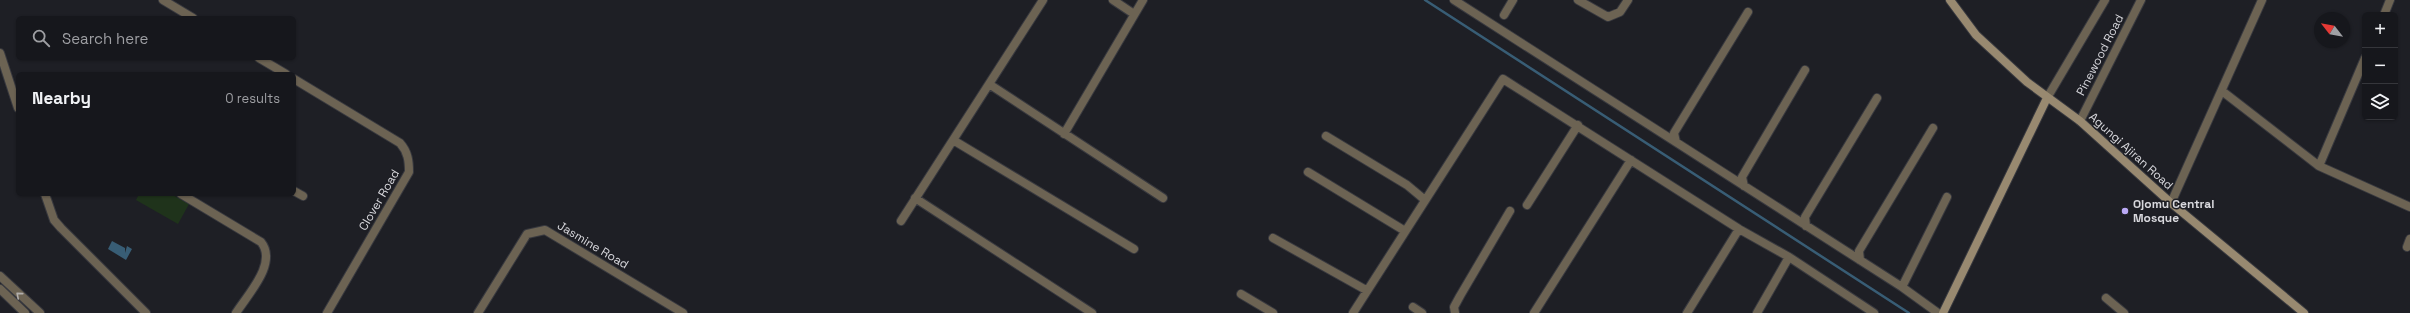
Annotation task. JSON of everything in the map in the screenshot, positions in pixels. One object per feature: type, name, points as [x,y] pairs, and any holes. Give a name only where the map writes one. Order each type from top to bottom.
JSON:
[{"type":"street","points":[[164,0],[190,16]]},
{"type":"street","points":[[901,221],[1043,0]]},
{"type":"street","points":[[1113,0],[1134,14]]},
{"type":"street","points":[[1064,134],[1143,0]]},
{"type":"street","points":[[1454,0],[1902,287],[1938,313]]},
{"type":"street","points":[[1504,15],[1514,0]]},
{"type":"street","points":[[1578,0],[1608,17],[1620,12],[1628,0]]},
{"type":"street","name":"Agungi Ajiran Road","points":[[1950,0],[1976,35],[2026,82],[2080,121],[2171,203],[2304,313]]},
{"type":"street","points":[[1943,313],[2047,98],[2105,0]]},
{"type":"street","name":"Pinewood Road","points":[[2080,121],[2141,0]]},
{"type":"street","points":[[2171,203],[2262,0]]},
{"type":"street","points":[[2385,12],[2390,0]]},
{"type":"street","points":[[1676,142],[1674,133],[1748,12]]},
{"type":"street","points":[[0,53],[16,100]]},
{"type":"street","points":[[262,60],[283,72]]},
{"type":"street","points":[[2319,166],[2362,65]]},
{"type":"street","points":[[1744,186],[1742,177],[1805,70]]},
{"type":"street","points":[[1353,313],[1366,290],[1503,79],[1578,125],[1739,229],[1789,257],[1874,313]]},
{"type":"street","name":"Clover Road","points":[[296,80],[400,143],[406,150],[409,160],[409,172],[327,313]]},
{"type":"street","points":[[989,84],[1163,198]]},
{"type":"street","points":[[2222,91],[2319,166],[2410,207]]},
{"type":"street","points":[[1806,226],[1805,217],[1877,98]]},
{"type":"street","points":[[1528,205],[1578,125]]},
{"type":"street","points":[[1860,260],[1859,251],[1933,128]]},
{"type":"street","points":[[1326,136],[1407,185],[1425,200]]},
{"type":"street","points":[[953,140],[1134,249]]},
{"type":"street","points":[[1534,313],[1631,160]]},
{"type":"street","points":[[1308,172],[1405,231]]},
{"type":"street","points":[[296,192],[303,196]]},
{"type":"street","points":[[48,196],[54,220],[146,313]]},
{"type":"street","points":[[184,196],[261,242],[266,248],[267,264],[236,313]]},
{"type":"street","points":[[1902,287],[1947,197]]},
{"type":"street","points":[[915,198],[1092,313]]},
{"type":"street","points":[[1455,313],[1454,307],[1510,211]]},
{"type":"street","points":[[1687,313],[1739,229]]},
{"type":"street","name":"Jasmine Road","points":[[478,313],[527,234],[545,230],[683,313]]},
{"type":"street","points":[[1273,238],[1366,290]]},
{"type":"street","points":[[1757,313],[1789,257]]},
{"type":"street","points":[[0,276],[40,313]]},
{"type":"street","points":[[0,289],[25,313]]},
{"type":"street","points":[[1241,294],[1272,313]]},
{"type":"street","points":[[2106,298],[2124,313]]},
{"type":"street","points":[[1413,307],[1422,313]]},
{"type":"green space","points":[[138,196],[175,196],[189,204],[178,224],[136,200]]},
{"type":"water","points":[[112,241],[125,248],[125,253],[127,246],[132,249],[126,260],[108,249]]},
{"type":"waterway","points":[[1425,0],[1909,313]]},
{"type":"place","name":"Ojomu Central Mosque","points":[[2125,211]]}]
